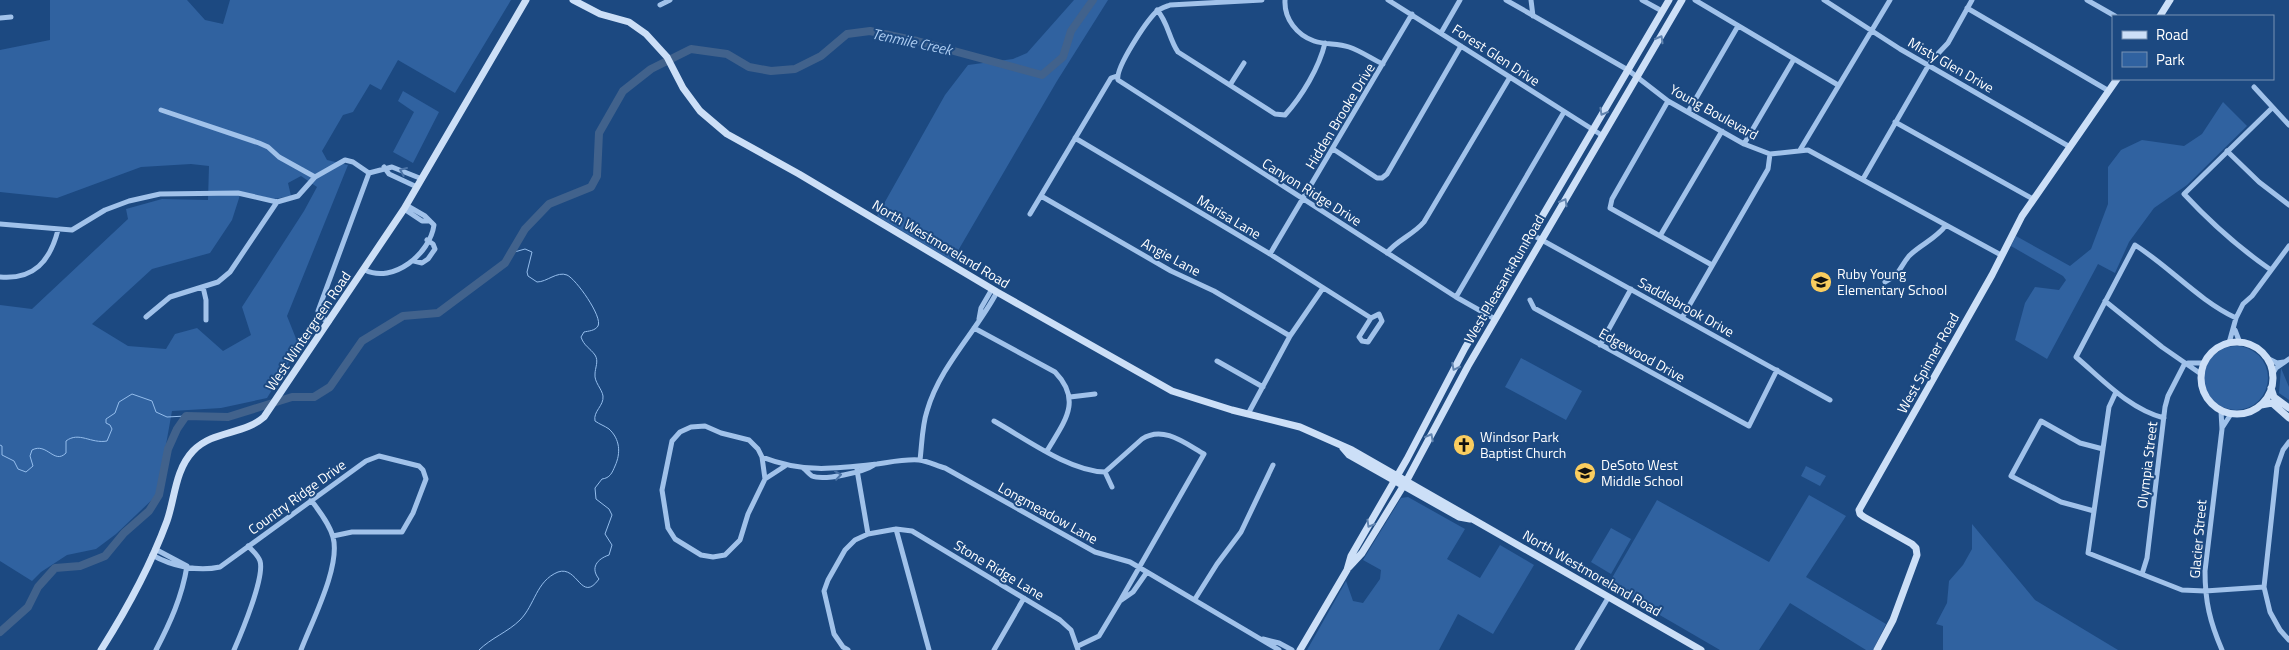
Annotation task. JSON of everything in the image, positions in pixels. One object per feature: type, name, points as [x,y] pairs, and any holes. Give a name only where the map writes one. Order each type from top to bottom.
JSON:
[{"type":"main road","name":"West Wintergreen Road","points":[[101,650],[134,595],[153,552],[167,520],[179,473],[194,451],[213,437],[255,424],[264,417],[405,207],[526,0]]},
{"type":"main road","name":"North Westmoreland Road","points":[[573,0],[600,14],[629,22],[646,34],[667,57],[700,111],[727,134],[824,189],[995,291],[1172,392],[1300,428],[1342,446],[1349,455],[1463,512],[1470,519],[1701,650]]},
{"type":"main road","name":"West Pleasant Run Road","points":[[1347,570],[1351,556],[1396,478],[1485,313],[1668,0]]},
{"type":"main road","name":"West Pleasant Run Road","points":[[1300,650],[1347,570],[1362,553],[1405,483],[1495,319],[1682,0]]},
{"type":"main road","points":[[2161,15],[2170,0]]},
{"type":"main road","name":"West Spinner Road","points":[[1877,650],[1893,620],[1917,555],[1916,548],[1912,544],[1864,517],[1860,514],[1859,510],[2033,199],[2116,80]]},
{"type":"main road","points":[[2289,408],[2274,396],[2271,388],[2272,375],[2265,357],[2254,347],[2240,343],[2229,343],[2214,350],[2204,363],[2201,374],[2203,392],[2214,406],[2231,414],[2244,413],[2272,402],[2289,418]]},
{"type":"main road","points":[[2261,405],[2271,388]]},
{"type":"main road","points":[[1430,414],[1440,418]]},
{"type":"street","points":[[660,5],[670,0]]},
{"type":"street","points":[[1030,214],[1111,78],[1118,78],[1136,39],[1157,10],[1170,5],[1262,0]]},
{"type":"street","points":[[1285,0],[1285,12],[1292,26],[1307,37],[1325,43],[1350,47],[1384,64]]},
{"type":"street","name":"Forest Glen Drive","points":[[1388,0],[1603,136]]},
{"type":"street","points":[[1441,33],[1460,0]]},
{"type":"street","name":"Young Boulevard","points":[[1506,0],[1628,70],[1668,101],[1744,144],[1770,154],[1800,150],[1813,153],[2001,254]]},
{"type":"street","points":[[1531,0],[1533,16]]},
{"type":"street","points":[[1642,0],[1662,11]]},
{"type":"street","points":[[1695,0],[1838,85]]},
{"type":"street","name":"Misty Glen Drive","points":[[1824,0],[1871,31],[2070,147]]},
{"type":"street","points":[[1800,150],[1890,0]]},
{"type":"street","points":[[1862,179],[1929,65],[1948,42],[1972,0]]},
{"type":"street","points":[[2087,0],[2113,15]]},
{"type":"street","points":[[1967,8],[2109,91]]},
{"type":"street","points":[[1157,10],[1163,16],[1178,52],[1276,114],[1285,115],[1300,97],[1322,54],[1325,43]]},
{"type":"street","name":"Hidden Brooke Drive","points":[[1270,254],[1304,200],[1412,14]]},
{"type":"street","points":[[0,18],[11,17]]},
{"type":"street","points":[[1688,112],[1738,26]]},
{"type":"street","points":[[1333,150],[1377,178],[1382,178],[1461,46]]},
{"type":"street","points":[[1744,144],[1794,59]]},
{"type":"street","points":[[1230,85],[1244,63]]},
{"type":"street","name":"Canyon Ridge Drive","points":[[1118,78],[1304,200],[1456,297],[1495,319]]},
{"type":"street","points":[[1388,253],[1394,245],[1417,231],[1424,222],[1510,78]]},
{"type":"street","points":[[2254,87],[2289,125]]},
{"type":"street","points":[[1668,101],[1610,203],[1612,210],[1712,265]]},
{"type":"street","points":[[2272,108],[2184,194],[2207,219],[2238,247],[2272,270]]},
{"type":"street","points":[[161,110],[259,143],[268,147],[279,157],[315,177]]},
{"type":"street","points":[[1456,297],[1564,112]]},
{"type":"street","points":[[1895,122],[2033,199]]},
{"type":"street","points":[[1660,236],[1722,131]]},
{"type":"street","name":"Marisa Lane","points":[[1075,138],[1270,254],[1371,318]]},
{"type":"street","points":[[2227,151],[2259,182],[2289,205]]},
{"type":"street","points":[[1682,318],[1768,169],[1770,154]]},
{"type":"street","points":[[0,224],[72,230],[105,210],[129,201],[160,194],[238,193],[277,202],[298,196],[315,177],[345,160],[353,162],[369,173]]},
{"type":"street","points":[[328,322],[320,317],[318,311],[369,173],[384,167],[400,169],[422,179]]},
{"type":"street","points":[[384,167],[389,174],[417,187]]},
{"type":"street","name":"Angie Lane","points":[[1041,196],[1171,271],[1214,292],[1290,336]]},
{"type":"street","points":[[146,317],[170,297],[218,282],[230,272],[277,202]]},
{"type":"street","points":[[364,270],[373,274],[379,274],[407,266],[414,261],[433,233],[434,225],[430,221],[405,207]]},
{"type":"street","points":[[1885,282],[1896,277],[1909,257],[1939,234],[1946,225]]},
{"type":"street","points":[[0,277],[23,277],[32,272],[43,262],[53,248],[58,230]]},
{"type":"street","name":"Saddlebrook Drive","points":[[1531,234],[1830,400]]},
{"type":"street","points":[[414,261],[422,263],[433,253],[435,249],[433,244],[427,240]]},
{"type":"street","points":[[2164,418],[2150,414],[2116,392],[2076,357],[2135,245],[2156,258],[2216,309],[2236,318]]},
{"type":"street","points":[[2229,343],[2236,318],[2243,304],[2252,296],[2289,246]]},
{"type":"street","points":[[203,287],[206,300],[206,320]]},
{"type":"street","points":[[1248,414],[1290,336],[1323,288]]},
{"type":"street","points":[[1600,345],[1631,289]]},
{"type":"street","points":[[920,460],[926,413],[932,397],[979,320],[987,312],[995,291]]},
{"type":"street","name":"Edgewood Drive","points":[[1530,300],[1534,308],[1749,426],[1777,370]]},
{"type":"street","points":[[2105,301],[2201,374]]},
{"type":"street","name":"Marisa Lane","points":[[1379,314],[1382,321],[1373,338],[1368,342],[1362,341],[1359,337],[1371,318],[1379,314]]},
{"type":"street","points":[[2234,327],[2240,343]]},
{"type":"street","points":[[974,328],[1055,372],[1065,383],[1070,397],[1069,408],[1064,422],[1047,451]]},
{"type":"street","points":[[2265,357],[2277,363],[2287,360]]},
{"type":"street","points":[[2272,375],[2276,368],[2287,360]]},
{"type":"street","points":[[1217,361],[1263,387]]},
{"type":"street","points":[[2185,363],[2204,363]]},
{"type":"street","name":"Olympia Street","points":[[2142,574],[2147,558],[2168,396],[2185,363]]},
{"type":"street","points":[[2116,392],[2109,406],[2088,552],[2182,590],[2205,591],[2264,588]]},
{"type":"street","points":[[1070,397],[1095,394]]},
{"type":"street","name":"Glacier Street","points":[[2222,411],[2222,429],[2205,571],[2205,591],[2210,622],[2222,650]]},
{"type":"street","name":"Glacier Street","points":[[2222,429],[2231,414]]},
{"type":"street","points":[[994,421],[1077,467],[1092,472],[1105,472],[1142,439],[1161,433],[1169,434],[1204,454],[1099,636],[1078,648]]},
{"type":"street","points":[[2094,511],[2061,502],[2011,476],[2041,421],[2080,443],[2103,450]]},
{"type":"street","points":[[705,426],[721,433],[748,440],[758,449],[762,457],[764,479],[748,514],[740,540],[725,555],[713,557],[702,555],[675,539],[668,528],[662,490],[672,442],[680,432],[691,427],[705,426]]},
{"type":"street","points":[[2289,442],[2283,450],[2277,468],[2264,588],[2270,612],[2280,630],[2289,640]]},
{"type":"street","name":"Country Ridge Drive","points":[[153,552],[187,566],[211,569],[220,567],[372,458],[379,456],[418,466],[423,470],[426,479],[413,513],[402,532],[352,532],[333,536]]},
{"type":"street","name":"Longmeadow Lane","points":[[762,457],[785,466],[803,468],[828,469],[920,460],[945,468],[1095,552],[1130,562],[1279,650]]},
{"type":"street","name":"Longmeadow Lane","points":[[803,468],[811,476],[818,477],[858,472],[868,469],[874,464]]},
{"type":"street","points":[[857,465],[868,534]]},
{"type":"street","points":[[1195,599],[1217,564],[1241,532],[1272,465]]},
{"type":"street","points":[[764,479],[785,466]]},
{"type":"street","points":[[1105,472],[1112,488]]},
{"type":"street","points":[[301,650],[333,566],[334,556],[333,536],[327,523],[311,500]]},
{"type":"street","points":[[846,648],[834,634],[824,591],[828,580],[845,550],[855,540],[868,534],[896,529],[929,650]]},
{"type":"street","name":"Stone Ridge Lane","points":[[896,529],[912,531],[1060,620],[1071,630],[1078,648]]},
{"type":"street","points":[[234,650],[248,615],[261,571],[257,554],[248,546]]},
{"type":"street","points":[[156,650],[169,626],[182,590],[187,566]]},
{"type":"street","points":[[1120,601],[1134,592],[1147,572]]},
{"type":"street","points":[[1126,588],[1134,592]]},
{"type":"street","points":[[994,650],[1024,598]]},
{"type":"street","points":[[1577,650],[1608,598]]},
{"type":"street","name":"Longmeadow Lane","points":[[1258,638],[1279,643],[1292,650]]},
{"type":"green space","points":[[50,0],[187,0],[205,20],[223,24],[230,0],[511,0],[455,93],[398,60],[381,90],[370,84],[353,112],[343,115],[322,151],[327,160],[348,165],[287,316],[299,346],[267,398],[221,408],[172,411],[157,495],[116,534],[96,549],[67,555],[41,572],[32,581],[0,561],[0,305],[32,309],[128,219],[126,209],[162,199],[208,200],[209,166],[191,164],[141,167],[57,198],[0,192],[0,50],[50,40]],"holes":[[[301,176],[317,187],[304,211],[242,307],[251,335],[223,351],[197,328],[175,334],[166,349],[128,346],[92,324],[152,269],[210,253],[232,220],[241,192],[274,199],[291,196],[288,183]]]},
{"type":"green space","points":[[1074,0],[1108,0],[1057,81],[952,261],[877,216],[945,95],[968,65],[1013,59],[1027,53]]},
{"type":"green space","points":[[403,91],[439,112],[413,163],[393,152],[414,112],[398,101]]},
{"type":"green space","points":[[2223,102],[2247,126],[2187,185],[2154,208],[2129,242],[2115,273],[2098,264],[2047,359],[2015,340],[2025,303],[2035,287],[2059,290],[2066,280],[2063,276],[2011,246],[2016,236],[2070,266],[2091,249],[2108,204],[2108,167],[2121,150],[2142,140],[2184,146],[2202,134]]},
{"type":"green space","points":[[2236,346],[2248,348],[2259,355],[2266,366],[2268,378],[2266,390],[2259,401],[2248,408],[2236,410],[2224,408],[2213,401],[2206,390],[2204,378],[2206,366],[2213,355],[2224,348]]},
{"type":"green space","points":[[1521,358],[1582,391],[1566,420],[1505,387]]},
{"type":"green space","points":[[2281,368],[2289,387],[2289,400],[2279,393]]},
{"type":"green space","points":[[1806,466],[1826,476],[1820,486],[1801,476]]},
{"type":"green space","points":[[1809,495],[1846,516],[1806,577],[1886,624],[1873,650],[1866,650],[1790,603],[1759,650],[1720,650],[1608,585],[1657,500],[1769,562]]},
{"type":"green space","points":[[1408,497],[1465,529],[1447,559],[1480,578],[1500,545],[1534,565],[1493,634],[1458,614],[1439,650],[1307,650],[1346,581],[1353,601],[1363,603],[1380,579],[1381,570],[1363,560],[1401,498]]},
{"type":"green space","points":[[1972,524],[2035,600],[2118,650],[1943,650],[1943,626],[1936,624],[1947,603],[1949,581],[1963,565],[1972,549]]},
{"type":"green space","points":[[1611,528],[1631,539],[1611,574],[1591,562]]},
{"type":"waterway","name":"Tenmile Creek","points":[[0,632],[28,607],[38,587],[55,568],[80,566],[105,556],[124,533],[149,511],[159,495],[168,449],[177,429],[186,416],[228,417],[292,397],[314,397],[330,387],[362,341],[403,316],[438,313],[505,263],[525,229],[549,204],[591,187],[597,176],[599,133],[623,91],[651,69],[691,49],[727,54],[749,67],[771,71],[795,69],[821,56],[847,34],[870,31],[917,41],[1042,75],[1063,57],[1071,31],[1093,0]]},
{"type":"waterway","points":[[479,650],[520,620],[540,587],[558,572],[565,571],[583,586],[593,586],[599,579],[595,571],[596,564],[609,555],[612,545],[605,534],[612,515],[609,509],[596,499],[595,488],[602,479],[607,478],[612,473],[619,451],[613,433],[595,421],[603,396],[595,377],[596,357],[581,337],[584,332],[597,328],[597,315],[588,299],[576,283],[567,275],[560,274],[537,282],[528,276],[527,272],[532,252],[525,249],[511,253]]},
{"type":"waterway","points":[[0,445],[2,446],[2,455],[14,461],[18,469],[26,472],[33,466],[30,456],[32,450],[37,448],[62,456],[66,453],[66,441],[71,438],[80,437],[96,441],[107,441],[112,429],[106,423],[106,419],[115,413],[119,402],[132,394],[152,401],[156,412],[167,417],[186,416]]},
{"type":"place","name":"Ruby Young Elementary School","points":[[1821,282]]},
{"type":"place","name":"Windsor Park Baptist Church","points":[[1464,445]]},
{"type":"place","name":"DeSoto West Middle School","points":[[1585,473]]}]
